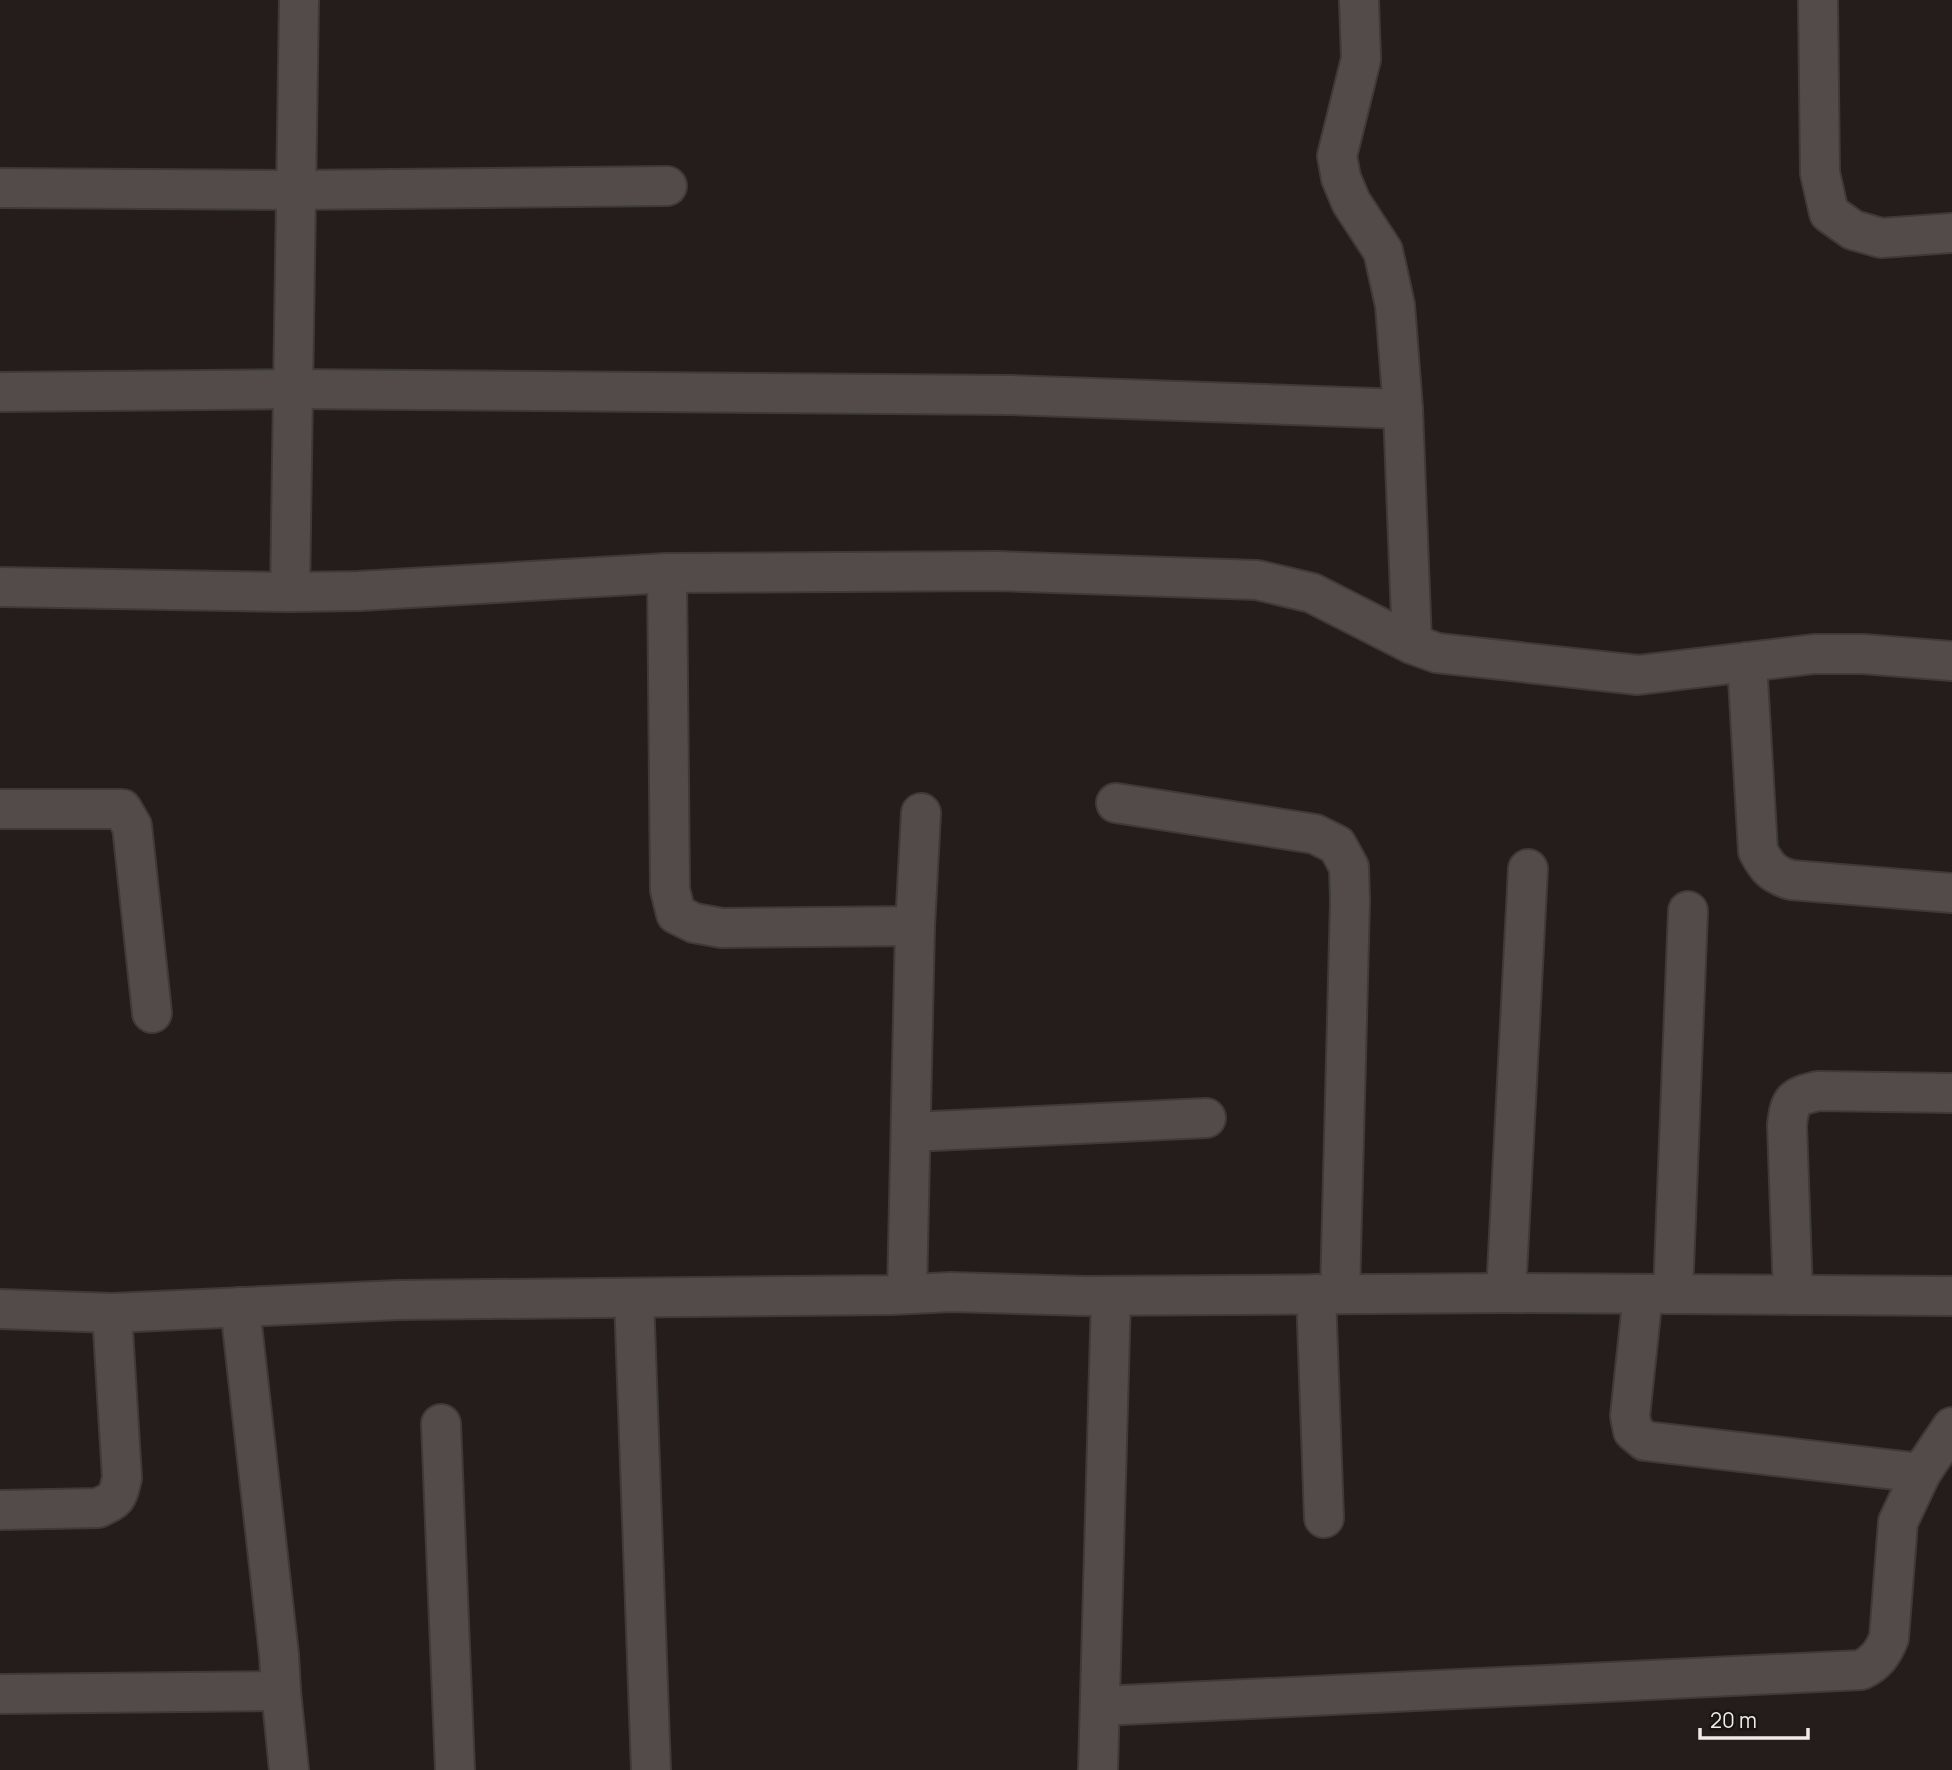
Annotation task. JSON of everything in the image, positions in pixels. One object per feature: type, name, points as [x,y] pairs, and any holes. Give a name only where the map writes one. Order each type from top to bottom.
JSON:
[{"type":"street","points":[[290,592],[299,0]]},
{"type":"street","points":[[1359,0],[1361,59],[1337,156],[1341,178],[1351,202],[1382,251],[1395,304],[1403,410],[1412,644]]},
{"type":"street","points":[[1818,0],[1819,173],[1829,213],[1853,230],[1881,238],[1952,233]]},
{"type":"street","points":[[0,188],[297,190],[667,187]]},
{"type":"street","points":[[0,392],[294,389],[1010,395],[1403,410]]},
{"type":"street","points":[[0,587],[290,592],[373,590],[667,573],[997,571],[1257,580],[1312,593],[1412,644],[1437,653],[1638,675],[1815,654],[1863,654],[1952,661]]},
{"type":"street","points":[[667,573],[670,890],[677,914],[694,923],[722,928],[915,926]]},
{"type":"street","points":[[1747,662],[1758,851],[1766,866],[1777,876],[1791,880],[1952,893]]},
{"type":"street","points":[[1116,803],[1315,834],[1337,845],[1349,867],[1350,901],[1328,1294],[1324,1518]]},
{"type":"street","points":[[0,809],[122,809],[132,826],[152,1013]]},
{"type":"street","points":[[907,1294],[915,926],[921,813]]},
{"type":"street","points":[[1506,1293],[1528,869]]},
{"type":"street","points":[[1688,911],[1658,1294],[1630,1416],[1633,1431],[1646,1441],[1921,1473]]},
{"type":"street","points":[[1793,1295],[1787,1125],[1789,1106],[1799,1096],[1818,1091],[1952,1093]]},
{"type":"street","points":[[911,1132],[1206,1118]]},
{"type":"street","points":[[0,1309],[112,1313],[398,1300],[891,1296],[951,1292],[1111,1296],[1506,1293],[1952,1296]]},
{"type":"street","points":[[1098,1770],[1111,1296]]},
{"type":"street","points":[[634,1298],[651,1770]]},
{"type":"street","points":[[240,1307],[279,1655],[289,1770]]},
{"type":"street","points":[[0,1510],[97,1508],[118,1496],[122,1478],[112,1313]]},
{"type":"street","points":[[441,1424],[455,1770]]},
{"type":"street","points":[[1100,1706],[1861,1670],[1882,1654],[1889,1637],[1898,1522],[1921,1473],[1952,1427]]},
{"type":"street","points":[[0,1693],[281,1692]]}]
